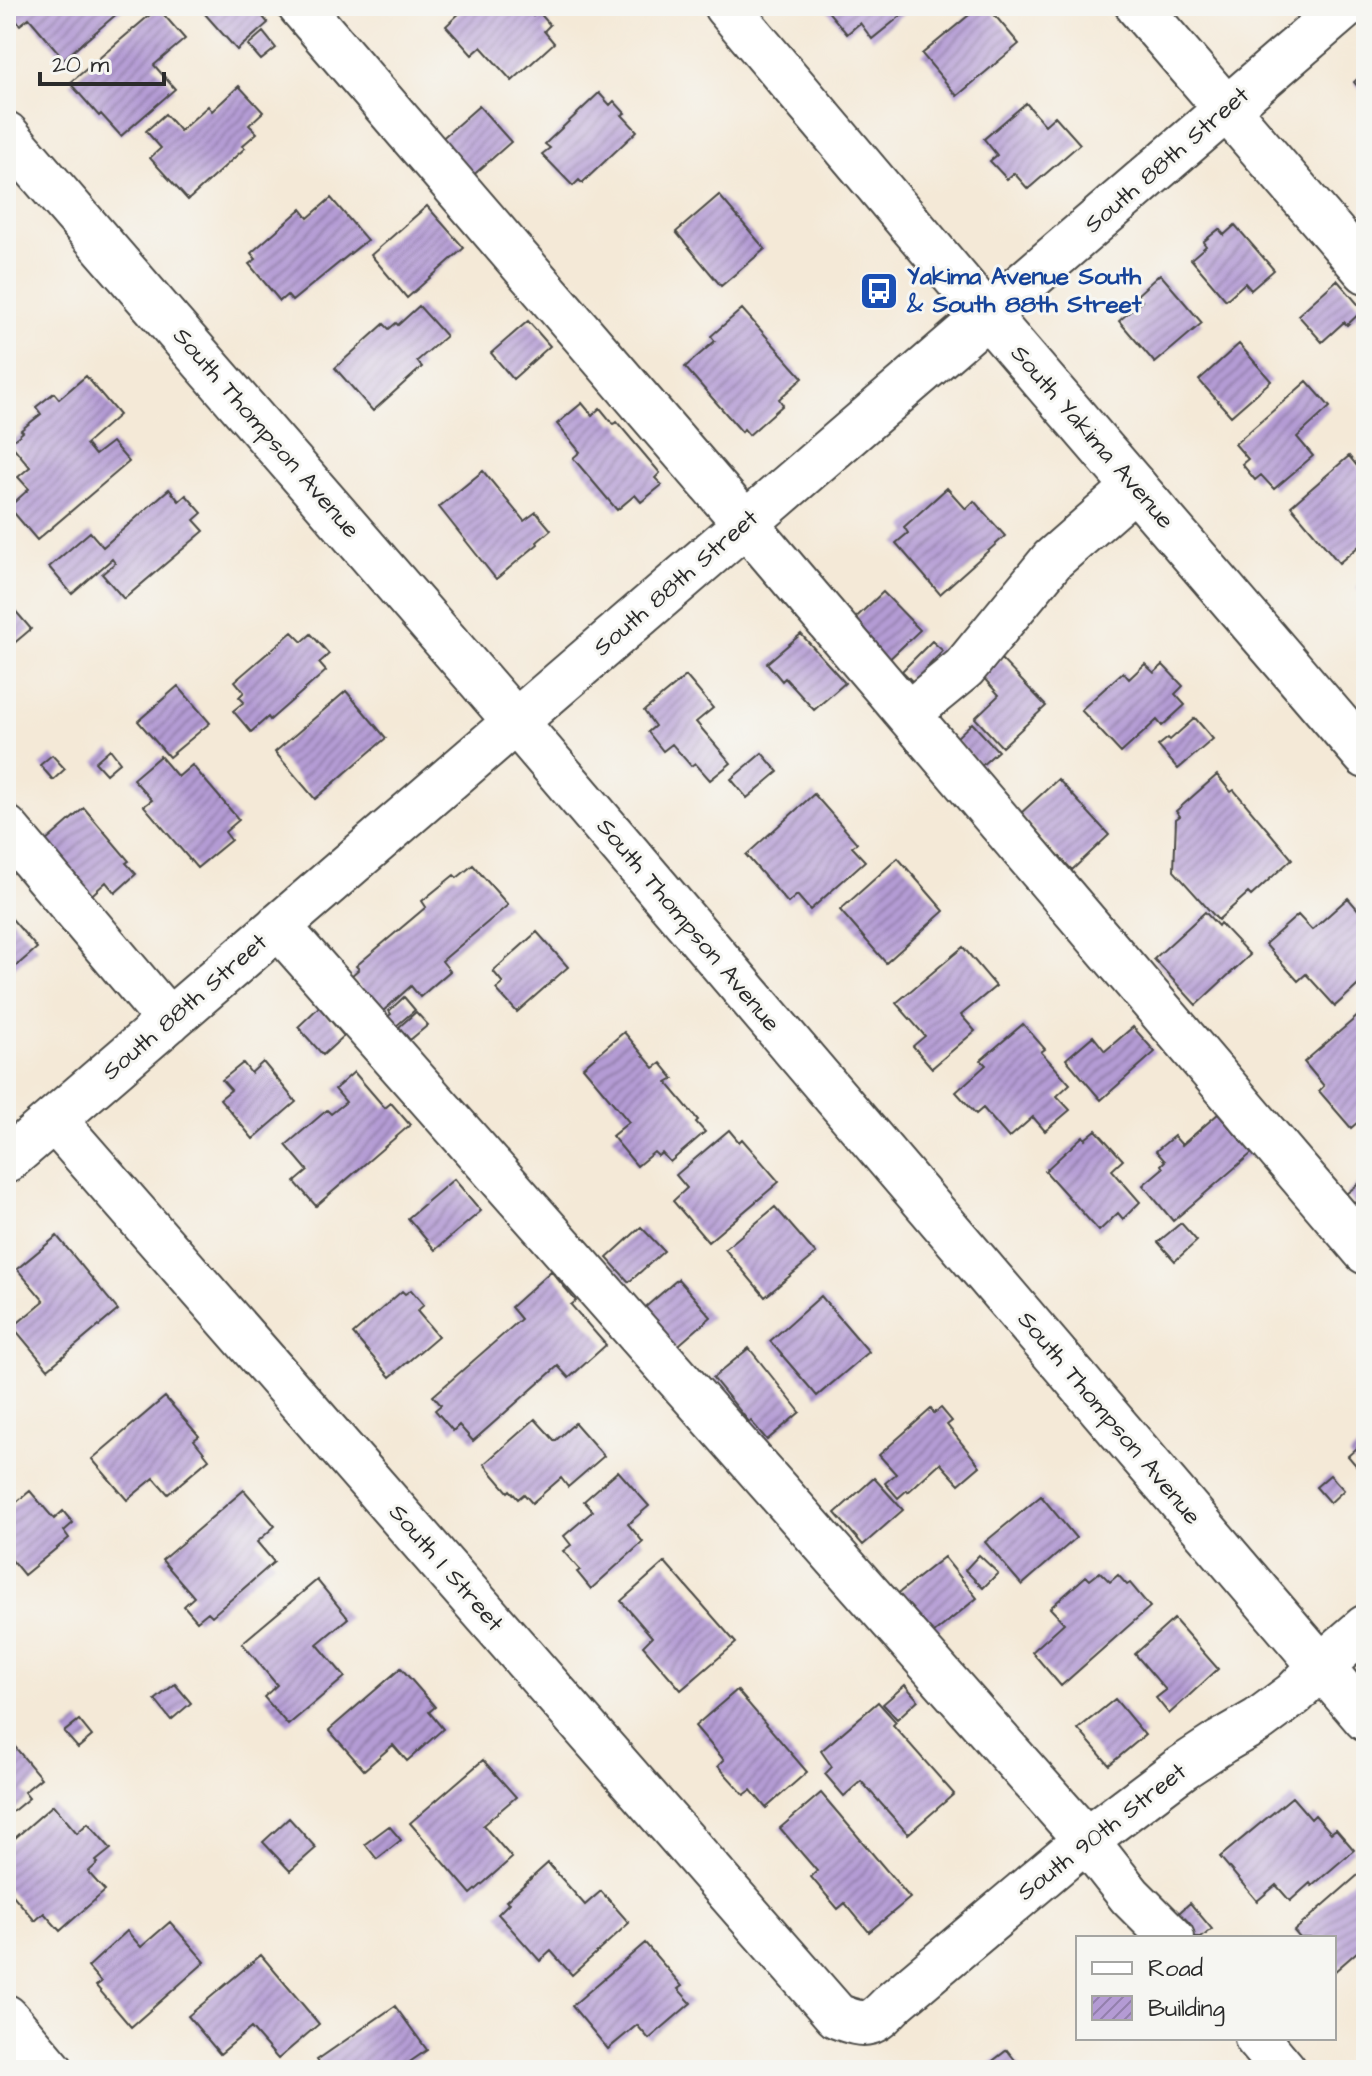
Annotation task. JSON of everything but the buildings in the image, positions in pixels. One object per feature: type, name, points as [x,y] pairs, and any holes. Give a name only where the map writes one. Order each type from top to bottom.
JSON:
[{"type":"street","points":[[300,6],[1366,1252]]},
{"type":"street","name":"South Yakima Avenue","points":[[726,6],[1366,756]]},
{"type":"street","points":[[1138,6],[1366,271]]},
{"type":"street","name":"South 88th Street","points":[[6,1161],[1346,6]]},
{"type":"street","name":"South Thompson Avenue","points":[[6,134],[515,721],[1366,1719]]},
{"type":"street","points":[[908,714],[964,668],[1053,559],[1135,487]]},
{"type":"street","points":[[6,828],[169,1021]]},
{"type":"street","points":[[278,926],[1086,1840],[1130,1896],[1170,1936]]},
{"type":"street","name":"South I Street","points":[[54,1120],[837,2016]]},
{"type":"street","name":"South 90th Street","points":[[837,2016],[857,2024],[877,2021],[894,2002],[1086,1840],[1183,1767],[1259,1720],[1294,1694],[1366,1627]]},
{"type":"street","points":[[6,2017],[51,2070]]},
{"type":"street","points":[[1259,2040],[1284,2070]]},
{"type":"place","name":"Yakima Avenue South & South 88th Street","points":[[879,291]]}]
